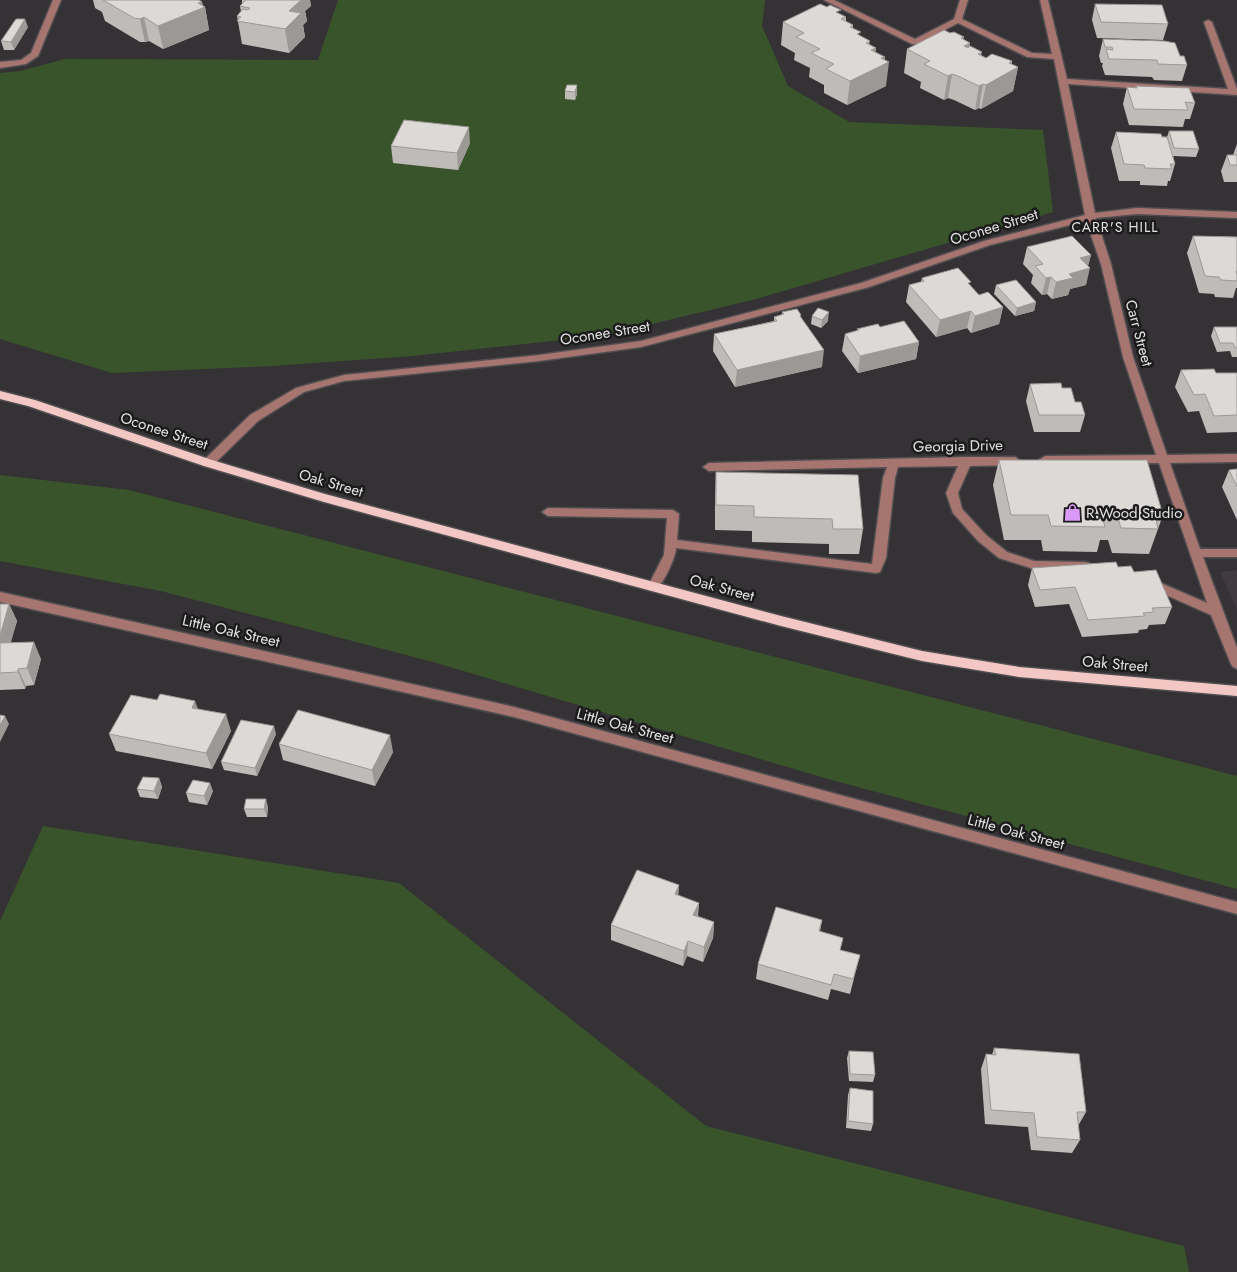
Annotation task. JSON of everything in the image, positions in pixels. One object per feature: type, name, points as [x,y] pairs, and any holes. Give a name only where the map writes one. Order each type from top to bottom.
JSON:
[{"type":"main road","name":"Oconee Street","points":[[0,395],[31,403],[208,463]]},
{"type":"main road","name":"Oak Street","points":[[208,463],[324,498],[922,656],[1019,672],[1237,691]]},
{"type":"street","points":[[0,65],[23,62],[35,54],[57,0]]},
{"type":"street","points":[[828,0],[916,42],[958,20],[964,0]]},
{"type":"street","name":"Carr Street","points":[[1044,0],[1063,81],[1093,229],[1106,264],[1128,357],[1216,612],[1237,664]]},
{"type":"street","points":[[958,20],[1030,55],[1056,57]]},
{"type":"street","points":[[1063,81],[1235,91],[1208,22]]},
{"type":"street","name":"Oconee Street","points":[[208,463],[254,418],[300,390],[344,378],[539,358],[641,344],[865,285],[987,243],[1105,212],[1137,211],[1237,215]]},
{"type":"street","name":"Georgia Drive","points":[[708,467],[894,462],[1237,458]]},
{"type":"street","points":[[966,461],[952,493],[956,510],[982,538],[1003,555],[1034,565],[1097,566]]},
{"type":"street","points":[[670,543],[876,569],[880,558],[889,478],[894,462]]},
{"type":"street","points":[[548,512],[673,514],[670,556],[654,586]]},
{"type":"street","points":[[1196,552],[1237,553]]},
{"type":"street","points":[[1140,579],[1216,612]]},
{"type":"street","name":"Little Oak Street","points":[[0,597],[514,712],[1237,908]]},
{"type":"shaded area","points":[[1237,570],[1237,610],[1220,572]]},
{"type":"green space","points":[[338,0],[765,0],[762,26],[788,86],[849,122],[1043,130],[1053,212],[756,299],[606,335],[413,356],[272,366],[112,373],[0,339],[0,73],[20,71],[65,59],[318,60]]},
{"type":"green space","points":[[0,475],[129,490],[1237,776],[1237,889],[828,779],[433,662],[161,591],[0,561]]},
{"type":"green space","points":[[43,826],[399,883],[706,1126],[1184,1246],[1189,1272],[0,1272],[0,921]]},
{"type":"building","points":[[103,0],[199,0],[202,2],[198,3],[205,7],[158,26],[144,17],[140,19],[134,18]]},
{"type":"building","points":[[246,0],[301,0],[289,11],[301,13],[285,29],[237,21],[241,17],[237,16],[243,9],[248,10],[250,8],[240,6]]},
{"type":"building","points":[[820,4],[827,7],[830,5],[841,10],[836,12],[846,17],[841,19],[853,25],[850,27],[861,32],[857,34],[870,41],[866,43],[876,48],[871,50],[885,57],[881,58],[889,62],[850,81],[826,69],[834,64],[811,53],[820,49],[796,37],[804,33],[783,22]]},
{"type":"building","points":[[1095,4],[1162,5],[1168,24],[1101,22]]},
{"type":"building","points":[[16,19],[25,19],[11,42],[1,41]]},
{"type":"building","points":[[944,30],[964,37],[961,38],[970,43],[964,46],[968,48],[970,46],[982,52],[978,54],[986,58],[992,54],[1012,61],[1009,63],[1018,67],[986,85],[979,86],[952,74],[948,76],[924,64],[930,61],[907,49]]},
{"type":"building","points":[[1103,39],[1175,43],[1180,56],[1184,56],[1187,65],[1158,64],[1157,60],[1109,59],[1106,49],[1113,50],[1112,47],[1105,47]]},
{"type":"building","points":[[567,85],[577,85],[575,92],[565,91]]},
{"type":"building","points":[[1136,86],[1189,88],[1195,103],[1185,102],[1188,110],[1134,109],[1127,87],[1137,88]]},
{"type":"building","points":[[404,120],[469,127],[457,153],[391,146]]},
{"type":"building","points":[[1169,131],[1193,131],[1199,149],[1174,148]]},
{"type":"building","points":[[1116,132],[1161,134],[1162,137],[1167,137],[1175,164],[1170,164],[1172,169],[1145,168],[1144,165],[1124,164]]},
{"type":"building","points":[[1227,155],[1237,155],[1237,165],[1230,165]]},
{"type":"building","points":[[1072,236],[1091,255],[1080,258],[1090,268],[1069,274],[1073,278],[1056,282],[1051,277],[1046,278],[1035,266],[1043,264],[1027,247]]},
{"type":"building","points":[[1193,236],[1237,237],[1237,281],[1205,276]]},
{"type":"building","points":[[958,268],[971,282],[968,283],[979,295],[988,292],[1003,307],[975,316],[971,311],[940,320],[909,285],[924,281],[922,278]]},
{"type":"building","points":[[1016,280],[1036,302],[1017,308],[996,285]]},
{"type":"building","points":[[818,308],[829,312],[822,320],[812,316]]},
{"type":"building","points":[[797,309],[824,350],[737,370],[714,334],[777,321],[774,317],[784,314],[782,312]]},
{"type":"building","points":[[904,321],[919,342],[860,356],[845,334],[878,324],[880,327]]},
{"type":"building","points":[[1214,327],[1237,327],[1237,348],[1235,348],[1233,343],[1220,343]]},
{"type":"building","points":[[1214,369],[1216,373],[1237,373],[1237,415],[1214,416],[1205,394],[1194,395],[1181,370]]},
{"type":"building","points":[[1061,383],[1062,388],[1071,388],[1075,402],[1081,402],[1085,415],[1039,415],[1030,384]]},
{"type":"building","points":[[999,460],[1147,460],[1163,515],[1155,515],[1158,529],[1121,528],[1117,515],[1102,515],[1105,527],[1051,526],[1048,515],[1011,515]]},
{"type":"building","points":[[1237,469],[1237,487],[1229,470]]},
{"type":"building","points":[[716,472],[858,475],[863,529],[833,529],[832,519],[754,517],[754,506],[716,505]]},
{"type":"building","points":[[1116,562],[1118,567],[1131,566],[1134,572],[1156,570],[1172,607],[1152,608],[1154,612],[1143,613],[1145,616],[1088,620],[1075,587],[1040,590],[1032,568]]},
{"type":"building","points":[[0,604],[9,604],[0,636]]},
{"type":"building","points":[[34,642],[27,668],[18,669],[18,672],[0,673],[0,643]]},
{"type":"building","points":[[160,694],[195,701],[192,708],[226,714],[206,753],[109,734],[131,695],[157,700]]},
{"type":"building","points":[[298,710],[390,735],[372,770],[279,744]]},
{"type":"building","points":[[0,715],[5,716],[0,726]]},
{"type":"building","points":[[241,720],[274,726],[255,768],[221,762]]},
{"type":"building","points":[[143,777],[159,778],[154,791],[137,789]]},
{"type":"building","points":[[193,780],[210,783],[204,796],[186,793]]},
{"type":"building","points":[[246,799],[266,799],[264,809],[244,809]]},
{"type":"building","points":[[637,870],[679,885],[675,894],[699,903],[693,915],[714,922],[704,947],[688,941],[684,951],[611,925]]},
{"type":"building","points":[[776,907],[822,920],[819,931],[843,938],[840,950],[860,955],[853,979],[834,974],[831,985],[758,964]]},
{"type":"building","points":[[994,1048],[1079,1054],[1086,1112],[1077,1112],[1080,1140],[1037,1137],[1034,1113],[991,1110],[986,1054],[996,1055]]},
{"type":"building","points":[[849,1051],[873,1052],[875,1075],[850,1074]]},
{"type":"building","points":[[850,1088],[873,1091],[873,1124],[848,1121]]},
{"type":"place","name":"R.Wood Studio","points":[[1072,513]]},
{"type":"district","name":"CARR'S HILL","points":[[1115,227]]}]
